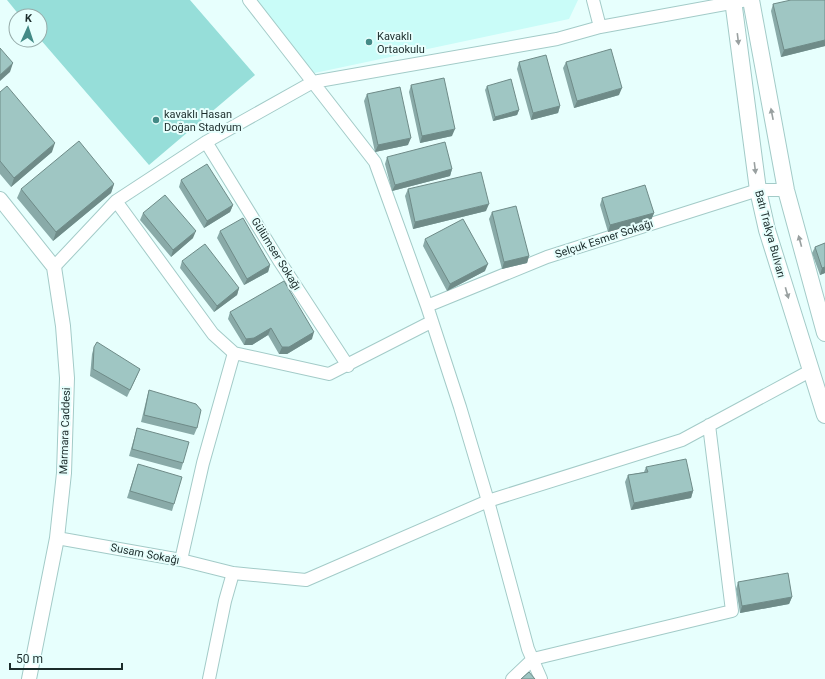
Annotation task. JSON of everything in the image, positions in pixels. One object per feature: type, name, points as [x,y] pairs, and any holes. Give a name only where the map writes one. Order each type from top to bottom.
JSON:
[{"type":"main road","points":[[751,0],[786,190],[825,333]]},
{"type":"main road","name":"Batı Trakya Bulvarı","points":[[738,1],[758,190],[767,230],[825,415]]},
{"type":"street","points":[[249,0],[375,162],[427,306],[460,407],[488,501],[528,649],[541,679]]},
{"type":"street","points":[[593,0],[600,27]]},
{"type":"street","points":[[54,267],[116,201],[206,142],[313,82],[557,39],[600,27],[738,1]]},
{"type":"street","name":"Gülümser Sokağı","points":[[206,142],[280,262],[348,366]]},
{"type":"street","name":"Selçuk Esmer Sokağı","points":[[427,306],[548,257],[758,190],[786,190]]},
{"type":"street","name":"Marmara Caddesi","points":[[0,199],[54,267],[63,326],[67,378],[64,473],[57,538],[29,679]]},
{"type":"street","points":[[116,201],[213,334],[234,354],[329,374],[348,366],[431,322]]},
{"type":"street","points":[[181,560],[203,463],[234,354]]},
{"type":"street","name":"Susam Sokağı","points":[[57,538],[181,560],[233,573],[306,580],[488,501],[682,440],[810,371]]},
{"type":"street","points":[[512,679],[533,659],[732,611],[709,425]]},
{"type":"street","points":[[209,679],[224,601],[233,573]]},
{"type":"shaded area","name":"kavaklı Hasan Doğan Stadyum","points":[[7,0],[190,0],[255,75],[149,165],[48,48],[48,8],[14,8]]},
{"type":"shaded area","name":"Kavaklı Ortaokulu","points":[[258,0],[578,0],[569,19],[310,74],[248,6]]},
{"type":"building","points":[[791,0],[825,0],[825,40],[784,50],[773,4]]},
{"type":"building","points":[[0,48],[13,63],[0,75]]},
{"type":"building","points":[[611,49],[622,88],[577,101],[566,62]]},
{"type":"building","points":[[546,55],[560,106],[533,113],[519,62]]},
{"type":"building","points":[[444,78],[455,129],[422,136],[411,85]]},
{"type":"building","points":[[511,79],[519,110],[495,117],[487,86]]},
{"type":"building","points":[[7,86],[55,143],[14,178],[0,161],[0,92]]},
{"type":"building","points":[[400,87],[411,138],[378,145],[367,94]]},
{"type":"building","points":[[79,141],[114,184],[56,232],[21,189]]},
{"type":"building","points":[[445,142],[452,169],[395,185],[387,157]]},
{"type":"building","points":[[207,164],[233,205],[207,221],[181,180]]},
{"type":"building","points":[[481,172],[489,204],[415,222],[408,189]]},
{"type":"building","points":[[645,185],[654,213],[610,225],[602,198]]},
{"type":"building","points":[[165,195],[196,231],[173,250],[143,213]]},
{"type":"building","points":[[516,206],[529,256],[504,262],[492,212]]},
{"type":"building","points":[[243,218],[270,265],[247,279],[220,231]]},
{"type":"building","points":[[463,219],[488,264],[450,284],[425,239]]},
{"type":"building","points":[[825,243],[825,267],[822,268],[815,247]]},
{"type":"building","points":[[205,244],[239,288],[217,306],[182,261]]},
{"type":"building","points":[[284,281],[314,332],[289,347],[282,347],[271,328],[254,338],[246,339],[230,312]]},
{"type":"building","points":[[97,342],[140,369],[130,390],[93,369],[94,347]]},
{"type":"building","points":[[149,390],[196,404],[201,410],[197,428],[144,415]]},
{"type":"building","points":[[137,428],[189,442],[183,463],[132,449]]},
{"type":"building","points":[[686,459],[693,491],[634,503],[628,475],[648,472],[646,467]]},
{"type":"building","points":[[138,464],[182,477],[174,504],[130,491]]},
{"type":"building","points":[[788,573],[792,597],[742,606],[738,582]]},
{"type":"building","points":[[529,672],[535,679],[521,679]]},
{"type":"place","name":"Kavaklı Ortaokulu","points":[[369,42]]},
{"type":"place","name":"kavaklı Hasan Doğan Stadyum","points":[[156,120]]}]
